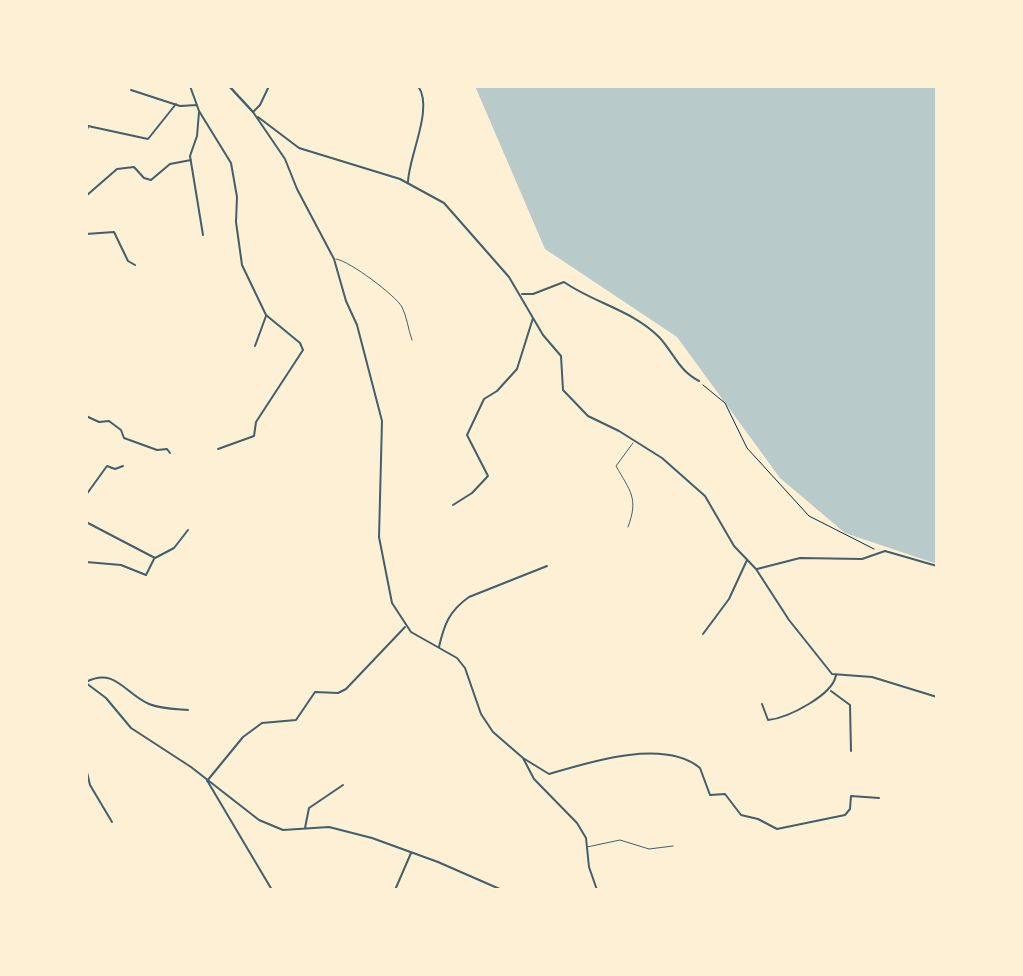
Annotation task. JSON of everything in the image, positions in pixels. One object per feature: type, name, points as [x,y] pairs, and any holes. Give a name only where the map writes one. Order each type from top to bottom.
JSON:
[{"type":"street","points":[[191,86],[199,111],[231,163],[237,197],[239,258],[266,315],[300,343],[303,350],[256,422],[254,436],[218,449]]},
{"type":"street","points":[[229,86],[258,117],[299,148],[408,183],[444,204],[521,294],[543,335],[561,356],[563,390],[588,416],[635,440],[662,458],[705,495],[734,546],[756,569],[789,620],[828,669],[837,674],[872,677],[937,697],[937,706]]},
{"type":"street","points":[[253,112],[260,105],[269,86]]},
{"type":"street","points":[[408,183],[409,166],[424,103],[418,86]]},
{"type":"street","points":[[131,90],[176,104],[197,105]]},
{"type":"street","points":[[86,134],[88,125],[148,139],[176,104]]},
{"type":"street","points":[[199,111],[191,160],[203,235]]},
{"type":"street","points":[[258,117],[285,159],[297,189],[334,259],[346,301],[357,325],[382,421],[380,551],[392,603],[406,626],[421,640],[453,654],[465,668],[481,714],[493,732],[523,758],[549,774],[590,761],[657,753],[676,756],[700,768],[710,794],[725,794],[741,815],[758,819],[777,829],[845,816],[850,809],[851,796],[880,798]]},
{"type":"street","points":[[86,197],[117,169],[134,167],[144,178],[151,180],[170,164],[191,160]]},
{"type":"street","points":[[86,234],[114,232],[128,261],[135,265]]},
{"type":"street","points":[[521,294],[533,294],[559,281],[608,303],[660,338],[678,367],[699,381]]},
{"type":"street","points":[[255,346],[266,315]]},
{"type":"street","points":[[453,505],[472,493],[488,476],[467,435],[484,399],[498,391],[517,369],[534,317]]},
{"type":"street","points":[[86,416],[99,422],[109,421],[121,430],[124,438],[157,450],[167,449],[170,453]]},
{"type":"street","points":[[86,495],[107,466],[115,469],[123,466]]},
{"type":"street","points":[[86,522],[155,558]]},
{"type":"street","points":[[86,562],[121,565],[146,575],[155,558],[174,548],[188,530]]},
{"type":"street","points":[[756,569],[800,558],[862,559],[879,552],[937,566]]},
{"type":"street","points":[[704,634],[729,599],[747,559]]},
{"type":"street","points":[[439,647],[446,620],[468,597],[547,566]]},
{"type":"street","points":[[207,781],[243,737],[268,720],[296,720],[315,692],[338,693],[346,689],[406,626]]},
{"type":"street","points":[[762,704],[768,720],[782,719],[831,690],[837,674]]},
{"type":"street","points":[[188,710],[152,705],[125,689],[112,677],[97,676],[86,682],[106,698],[131,728],[259,820],[282,830],[329,827],[411,853],[502,890]]},
{"type":"street","points":[[831,690],[850,705],[851,751]]},
{"type":"street","points":[[523,758],[534,779],[577,823],[586,838],[597,890]]},
{"type":"street","points":[[86,768],[90,785],[112,822]]},
{"type":"street","points":[[207,781],[272,890]]},
{"type":"street","points":[[305,828],[309,808],[343,785]]},
{"type":"street","points":[[215,795],[220,790]]},
{"type":"street","points":[[219,800],[224,793]]},
{"type":"street","points":[[395,890],[411,853]]},
{"type":"lane","points":[[334,259],[352,264],[384,293],[396,297],[404,310],[412,340]]},
{"type":"lane","points":[[628,527],[633,514],[634,496],[616,466],[635,440]]},
{"type":"lane","points":[[587,847],[620,840],[649,849],[673,846]]},
{"type":"path","points":[[699,381],[724,403],[747,448],[809,516],[879,552]]},
{"type":"shaded area","points":[[475,86],[937,86],[937,564],[845,533],[780,478],[677,337],[545,249]]}]
